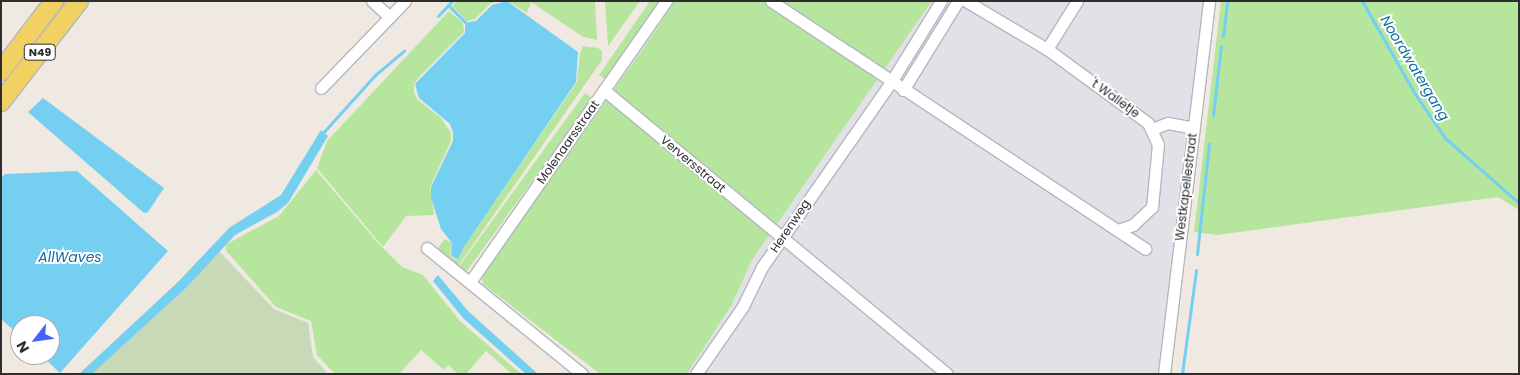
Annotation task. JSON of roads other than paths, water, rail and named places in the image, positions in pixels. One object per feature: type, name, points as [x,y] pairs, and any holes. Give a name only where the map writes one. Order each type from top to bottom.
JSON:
[{"type":"main road","name":"N49","points":[[1,71],[54,1]]},
{"type":"main road","name":"N49","points":[[1,102],[79,1]]},
{"type":"street","points":[[372,1],[390,17]]},
{"type":"street","points":[[321,88],[405,1]]},
{"type":"street","name":"Molenaarsstraat","points":[[470,282],[666,1]]},
{"type":"street","points":[[771,1],[1145,249]]},
{"type":"street","name":"Herenweg","points":[[696,374],[743,306],[762,267],[892,82],[941,1]]},
{"type":"street","points":[[903,90],[958,1]]},
{"type":"street","name":"'t Walletje","points":[[966,1],[1047,49],[1148,123],[1152,129]]},
{"type":"street","points":[[1047,49],[1077,1]]},
{"type":"street","name":"Westkapellestraat","points":[[1164,374],[1209,1]]},
{"type":"street","name":"Verversstraat","points":[[604,90],[782,238]]},
{"type":"street","points":[[1118,230],[1133,225],[1152,206],[1158,144],[1152,129],[1168,123],[1193,128]]},
{"type":"street","points":[[782,238],[948,374]]},
{"type":"street","points":[[427,248],[582,374]]},
{"type":"water","points":[[507,1],[578,52],[576,82],[464,247],[458,260],[451,255],[452,243],[441,229],[431,198],[431,187],[453,141],[453,132],[450,124],[419,98],[415,84],[465,33],[465,26],[469,22],[476,21],[492,5]]},
{"type":"water","points":[[43,98],[164,188],[148,212],[144,213],[28,112]]},
{"type":"water","points":[[321,130],[328,136],[288,203],[277,212],[235,235],[186,288],[92,374],[79,374],[179,281],[229,228],[281,195]]},
{"type":"water","name":"AllWaves","points":[[77,171],[168,251],[60,373],[52,365],[60,365],[60,315],[10,315],[10,327],[1,319],[1,178],[5,174]]},
{"type":"water","points":[[438,275],[468,311],[538,374],[526,374],[463,318],[433,281]]},
{"type":"waterway","points":[[438,16],[452,1]]},
{"type":"waterway","points":[[1223,36],[1227,1]]},
{"type":"waterway","name":"Noordwatergang","points":[[1362,1],[1415,94],[1445,138],[1519,203]]},
{"type":"waterway","points":[[448,5],[469,26]]},
{"type":"waterway","points":[[1213,115],[1221,46]]},
{"type":"waterway","points":[[321,135],[375,75],[404,51]]},
{"type":"waterway","points":[[1197,254],[1209,144]]},
{"type":"waterway","points":[[1182,374],[1196,270]]}]
